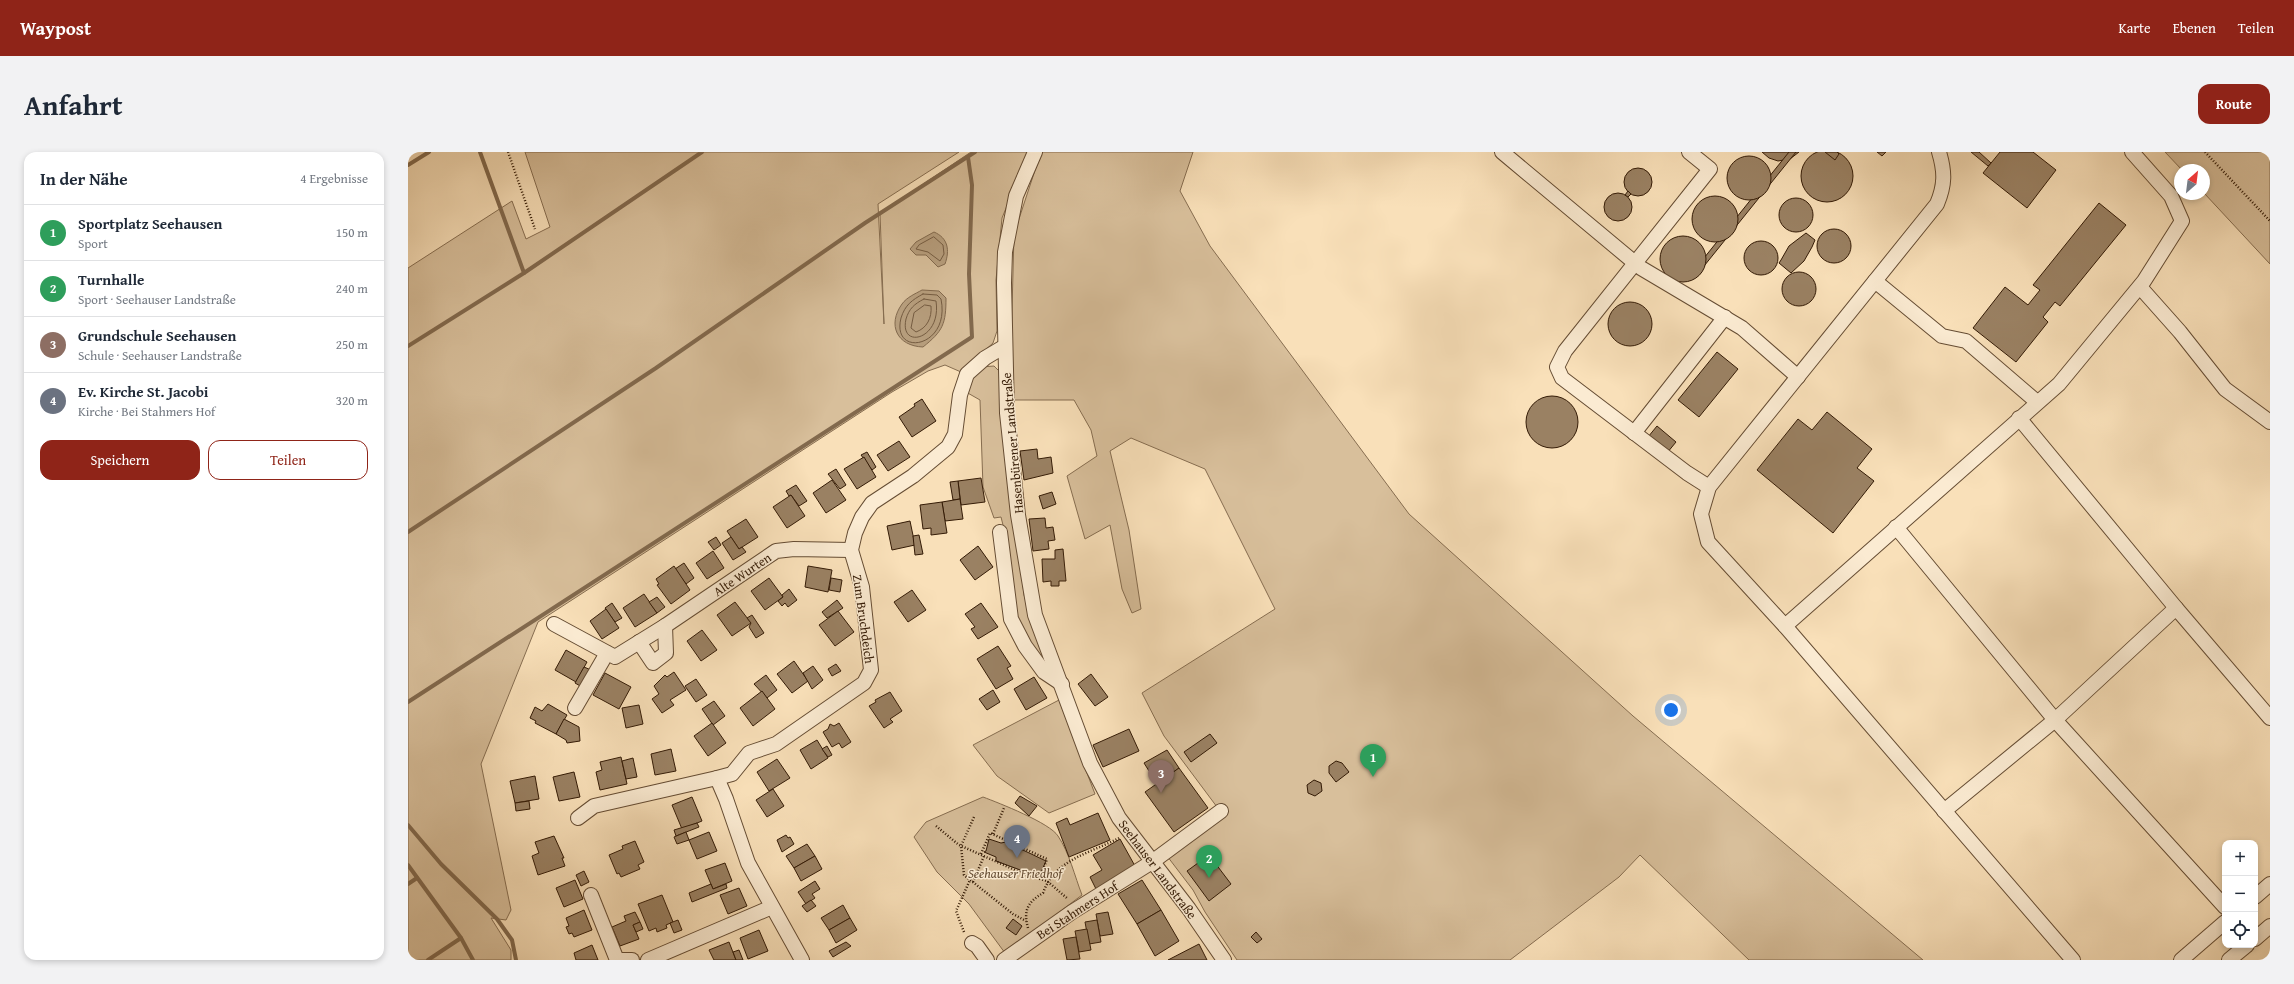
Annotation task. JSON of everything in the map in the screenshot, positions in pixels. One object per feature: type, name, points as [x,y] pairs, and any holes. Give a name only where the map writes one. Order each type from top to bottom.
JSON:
[{"type":"street","name":"Hasenbürener Landstraße","points":[[1035,152],[1016,196],[1005,252],[1007,412],[1018,515],[1035,615],[1079,730]]},
{"type":"street","points":[[1502,152],[1636,263],[1742,328],[1798,377]]},
{"type":"street","points":[[1689,152],[1710,169],[1565,351],[1557,367],[1562,378],[1634,433],[1709,487]]},
{"type":"street","points":[[1939,152],[1943,164],[1944,188],[1937,204],[1709,487],[1701,514],[1708,542],[1785,626],[2074,960]]},
{"type":"street","points":[[1785,626],[2059,384],[2140,287],[2182,221],[2171,196],[2132,152]]},
{"type":"street","points":[[1875,281],[1942,336],[1966,341],[2037,402]]},
{"type":"street","points":[[2140,287],[2180,332],[2225,389],[2270,422]]},
{"type":"street","points":[[1634,433],[1725,317]]},
{"type":"street","points":[[851,550],[855,533],[862,517],[872,503],[913,476],[948,448],[955,434],[960,395],[967,374],[985,358],[1005,346]]},
{"type":"street","points":[[2019,418],[2176,608],[2270,718]]},
{"type":"street","points":[[1896,527],[2055,720],[2222,904]]},
{"type":"street","points":[[1000,532],[1011,619],[1025,646],[1044,672],[1062,684]]},
{"type":"street","name":"Alte Wurten","points":[[607,653],[615,657],[665,626],[776,551],[794,549],[851,550]]},
{"type":"street","name":"Zum Bruchdeich","points":[[578,818],[594,806],[732,774],[749,753],[776,744],[864,683],[872,670],[862,587],[851,550]]},
{"type":"street","points":[[1944,810],[2055,720],[2176,608]]},
{"type":"street","points":[[554,624],[607,653],[575,708]]},
{"type":"street","points":[[639,642],[653,663],[666,653],[665,626]]},
{"type":"street","name":"Seehauser Landstraße","points":[[1079,730],[1090,763],[1128,833],[1189,908],[1224,960]]},
{"type":"street","points":[[717,778],[726,799],[748,863],[802,960]]},
{"type":"street","name":"Bei Stahmers Hof","points":[[1004,960],[1077,908],[1152,862],[1221,811]]},
{"type":"street","points":[[2258,894],[2270,884]]},
{"type":"street","points":[[591,895],[617,960]]},
{"type":"street","points":[[648,960],[772,907]]},
{"type":"street","points":[[2180,960],[2222,925]]},
{"type":"street","points":[[2258,936],[2270,926]]},
{"type":"street","points":[[972,943],[977,946],[987,960]]},
{"type":"street","points":[[2229,960],[2243,948]]},
{"type":"street","points":[[622,960],[632,960]]},
{"type":"path","points":[[508,152],[535,229]]},
{"type":"path","points":[[2204,152],[2270,221]]},
{"type":"path","points":[[972,943],[962,930],[956,911],[971,881],[990,833],[993,834],[1004,808]]},
{"type":"path","points":[[974,816],[961,846],[964,875],[1013,914],[1026,921]]},
{"type":"path","points":[[936,826],[961,846],[1024,874],[1047,881],[1077,908]]},
{"type":"path","points":[[1031,941],[1025,916],[1031,900],[1043,893],[1047,881],[1071,860],[1128,833]]},
{"type":"path","points":[[993,834],[1047,859],[1040,879]]},
{"type":"green space","points":[[525,152],[959,152],[878,204],[884,324],[880,213],[971,152],[1029,152],[1002,218],[996,280],[997,331],[993,343],[961,372],[945,365],[928,371],[892,392],[538,622],[481,764],[511,910],[506,920],[491,918],[511,950],[511,960],[408,960],[408,268],[512,201],[526,239],[550,227]]},
{"type":"green space","points":[[1041,152],[1193,152],[1180,191],[1210,246],[1409,514],[1633,716],[1923,960],[1749,960],[1640,855],[1619,877],[1510,960],[1237,960],[1205,912],[1193,890],[1164,852],[1220,811],[1164,736],[1142,693],[1275,609],[1205,469],[1131,438],[1110,451],[1129,530],[1141,609],[1132,613],[1122,589],[1110,525],[1085,539],[1067,476],[1097,456],[1091,430],[1074,400],[1013,400],[1011,348],[1014,234]]},
{"type":"green space","points":[[2165,152],[2270,152],[2270,264],[2210,199],[2210,164],[2176,164]]},
{"type":"green space","points":[[994,366],[1001,373],[1024,595],[1037,638],[1051,664],[1043,662],[1016,619],[1006,537],[1001,517],[994,518],[983,487],[980,400],[966,392],[971,378],[981,367]]},
{"type":"green space","points":[[1059,700],[1095,794],[1049,813],[997,776],[973,745]]},
{"type":"green space","name":"Seehauser Friedhof","points":[[983,797],[1024,814],[1053,831],[1062,842],[1072,865],[1082,895],[1005,953],[969,904],[937,872],[914,837],[926,822]]},
{"type":"water","points":[[934,232],[945,241],[947,245],[947,259],[945,264],[938,267],[926,255],[916,255],[910,249],[916,242]]},
{"type":"water","points":[[922,290],[939,291],[946,298],[944,321],[942,326],[935,336],[923,347],[914,346],[907,343],[897,333],[895,327],[895,319],[902,304]]},
{"type":"building","points":[[1822,150],[1832,150],[1842,154],[1849,161],[1853,171],[1853,181],[1849,191],[1842,198],[1832,202],[1822,202],[1812,198],[1805,191],[1801,181],[1801,171],[1805,161],[1812,154]]},
{"type":"building","points":[[1762,152],[1799,152],[1790,159],[1778,161],[1769,158]]},
{"type":"building","points":[[1789,152],[1796,152],[1696,276],[1692,273]]},
{"type":"building","points":[[1825,152],[1837,152],[1839,154],[1835,160]]},
{"type":"building","points":[[1877,152],[1886,152],[1882,156]]},
{"type":"building","points":[[1971,152],[1979,152],[1991,163],[1988,166]]},
{"type":"building","points":[[2000,152],[2033,152],[2056,170],[2027,208],[1983,173]]},
{"type":"building","points":[[1745,156],[1753,156],[1758,157],[1765,162],[1770,169],[1770,187],[1765,194],[1758,199],[1745,200],[1737,197],[1730,190],[1727,182],[1727,174],[1730,166],[1737,159]]},
{"type":"building","points":[[1638,168],[1648,172],[1652,182],[1648,192],[1638,196],[1628,192],[1624,182],[1628,172]]},
{"type":"building","points":[[1628,191],[1631,194],[1628,197],[1625,195]]},
{"type":"building","points":[[1618,193],[1628,197],[1632,207],[1628,217],[1618,221],[1608,217],[1604,207],[1608,197]]},
{"type":"building","points":[[1715,196],[1728,200],[1734,206],[1738,219],[1734,232],[1728,238],[1715,242],[1702,238],[1696,232],[1692,219],[1696,206],[1702,200]]},
{"type":"building","points":[[1793,198],[1799,198],[1803,199],[1810,205],[1813,215],[1812,222],[1806,229],[1799,232],[1793,232],[1789,231],[1782,225],[1779,218],[1779,212],[1780,208],[1786,201]]},
{"type":"building","points":[[2099,203],[2126,225],[2060,306],[2055,302],[2043,317],[2048,322],[2016,362],[1973,328],[2005,287],[2028,305],[2040,290],[2033,285]]},
{"type":"building","points":[[1831,229],[1837,229],[1841,230],[1848,236],[1851,246],[1850,253],[1844,260],[1837,263],[1831,263],[1827,262],[1820,256],[1817,249],[1817,243],[1818,239],[1824,232]]},
{"type":"building","points":[[1806,233],[1815,240],[1804,261],[1791,273],[1779,263],[1789,246]]},
{"type":"building","points":[[1683,236],[1696,240],[1702,246],[1706,259],[1702,272],[1696,278],[1683,282],[1670,278],[1664,272],[1660,259],[1664,246],[1670,240]]},
{"type":"building","points":[[1758,241],[1764,241],[1768,242],[1775,248],[1778,258],[1777,265],[1771,272],[1764,275],[1758,275],[1754,274],[1747,268],[1744,261],[1744,255],[1745,251],[1751,244]]},
{"type":"building","points":[[1796,272],[1802,272],[1806,273],[1813,279],[1816,289],[1815,296],[1809,303],[1802,306],[1796,306],[1792,305],[1785,299],[1782,292],[1782,286],[1783,282],[1789,275]]},
{"type":"building","points":[[1630,302],[1642,306],[1648,312],[1652,324],[1648,336],[1642,342],[1630,346],[1618,342],[1612,336],[1608,324],[1612,312],[1618,306]]},
{"type":"building","points":[[1717,352],[1738,369],[1699,417],[1678,400]]},
{"type":"building","points":[[1552,396],[1562,398],[1570,404],[1576,412],[1578,422],[1576,432],[1570,440],[1562,446],[1552,448],[1542,446],[1534,440],[1528,432],[1526,422],[1528,412],[1534,404],[1542,398]]},
{"type":"building","points":[[922,399],[936,421],[912,437],[899,417]]},
{"type":"building","points":[[1827,412],[1872,449],[1857,468],[1874,481],[1833,533],[1757,470],[1798,419],[1812,430]]},
{"type":"building","points":[[1657,426],[1676,442],[1667,453],[1648,437]]},
{"type":"building","points":[[899,441],[910,457],[888,471],[877,455]]},
{"type":"building","points":[[1037,449],[1038,459],[1051,457],[1053,473],[1024,480],[1020,451]]},
{"type":"building","points":[[867,452],[876,467],[872,470],[861,455]]},
{"type":"building","points":[[864,457],[876,477],[857,489],[844,469]]},
{"type":"building","points":[[836,469],[846,485],[840,489],[828,474]]},
{"type":"building","points":[[981,478],[985,502],[961,505],[958,481]]},
{"type":"building","points":[[832,480],[846,500],[826,513],[813,493]]},
{"type":"building","points":[[958,481],[960,499],[953,500],[950,482]]},
{"type":"building","points":[[796,485],[807,501],[799,506],[786,491]]},
{"type":"building","points":[[1052,492],[1056,504],[1043,509],[1039,496]]},
{"type":"building","points":[[791,495],[805,516],[787,528],[773,507]]},
{"type":"building","points":[[960,499],[963,519],[945,521],[942,502]]},
{"type":"building","points":[[942,502],[947,533],[931,535],[931,528],[923,529],[920,505]]},
{"type":"building","points":[[1045,518],[1046,528],[1053,527],[1055,540],[1048,541],[1049,549],[1033,551],[1029,519]]},
{"type":"building","points":[[746,519],[758,537],[739,549],[727,531]]},
{"type":"building","points":[[910,521],[915,545],[892,550],[887,526]]},
{"type":"building","points":[[919,535],[923,554],[915,555],[913,536]]},
{"type":"building","points":[[716,537],[721,545],[714,550],[708,542]]},
{"type":"building","points":[[731,537],[739,549],[742,547],[746,552],[733,560],[722,543]]},
{"type":"building","points":[[978,546],[993,567],[975,580],[960,560]]},
{"type":"building","points":[[1063,549],[1066,581],[1059,581],[1059,586],[1051,586],[1051,581],[1043,582],[1042,559],[1055,559],[1055,550]]},
{"type":"building","points":[[713,551],[724,568],[707,579],[696,563]]},
{"type":"building","points":[[684,563],[694,578],[686,584],[675,569]]},
{"type":"building","points":[[674,566],[690,590],[671,604],[657,585],[659,584],[656,579]]},
{"type":"building","points":[[808,566],[832,570],[828,592],[805,587]]},
{"type":"building","points":[[769,578],[783,597],[765,610],[751,591]]},
{"type":"building","points":[[831,578],[842,580],[840,592],[829,590]]},
{"type":"building","points":[[789,589],[797,600],[788,607],[785,603],[782,606],[778,601]]},
{"type":"building","points":[[912,590],[926,610],[908,622],[894,602]]},
{"type":"building","points":[[644,594],[657,613],[635,627],[623,608]]},
{"type":"building","points":[[657,597],[665,607],[657,613],[649,602]]},
{"type":"building","points":[[837,600],[843,608],[827,618],[822,612]]},
{"type":"building","points":[[735,602],[751,623],[732,636],[717,615]]},
{"type":"building","points":[[612,603],[622,618],[615,622],[605,608]]},
{"type":"building","points":[[981,603],[998,627],[978,639],[971,629],[975,627],[965,614]]},
{"type":"building","points":[[606,609],[619,628],[602,639],[590,621]]},
{"type":"building","points":[[838,611],[854,632],[835,646],[819,625]]},
{"type":"building","points":[[752,615],[764,633],[756,638],[749,627],[751,623],[747,618]]},
{"type":"building","points":[[702,630],[717,650],[701,661],[687,641]]},
{"type":"building","points":[[998,646],[1011,666],[1007,668],[1013,679],[996,689],[977,659]]},
{"type":"building","points":[[566,650],[587,662],[576,682],[555,670]]},
{"type":"building","points":[[794,661],[808,681],[792,693],[777,674]]},
{"type":"building","points":[[836,664],[841,671],[832,676],[828,669]]},
{"type":"building","points":[[813,666],[823,680],[812,689],[803,673]]},
{"type":"building","points":[[584,667],[591,670],[582,687],[575,683]]},
{"type":"building","points":[[674,672],[686,690],[670,700],[674,705],[662,713],[652,699],[659,694],[654,686],[665,675],[667,677]]},
{"type":"building","points":[[605,673],[631,687],[619,709],[593,695]]},
{"type":"building","points":[[1091,674],[1108,697],[1095,706],[1078,684]]},
{"type":"building","points":[[766,675],[777,690],[767,698],[754,684]]},
{"type":"building","points":[[1034,677],[1047,698],[1026,710],[1014,689]]},
{"type":"building","points":[[696,679],[707,695],[696,702],[685,686]]},
{"type":"building","points":[[993,690],[1000,702],[987,710],[979,699]]},
{"type":"building","points":[[762,691],[775,709],[753,726],[740,708]]},
{"type":"building","points":[[890,692],[902,711],[890,719],[893,722],[884,728],[869,706],[876,702],[875,700]]},
{"type":"building","points":[[714,701],[725,716],[713,725],[702,709]]},
{"type":"building","points":[[548,704],[567,715],[556,734],[535,723],[536,721],[530,718],[535,707],[542,711]]},
{"type":"building","points":[[639,705],[643,724],[626,728],[622,708]]},
{"type":"building","points":[[564,719],[579,727],[580,741],[567,743],[566,740],[556,734]]},
{"type":"building","points":[[712,723],[726,743],[708,756],[694,736]]},
{"type":"building","points":[[839,723],[851,742],[842,748],[839,743],[832,747],[823,732],[828,729],[830,724],[834,726]]},
{"type":"building","points":[[1129,729],[1139,751],[1103,767],[1093,745]]},
{"type":"building","points":[[1210,734],[1217,743],[1191,762],[1184,752]]},
{"type":"building","points":[[817,740],[828,758],[811,769],[800,750]]},
{"type":"building","points":[[827,746],[832,755],[828,757],[822,749]]},
{"type":"building","points":[[671,749],[676,771],[655,775],[651,754]]},
{"type":"building","points":[[1167,750],[1179,768],[1171,774],[1163,763],[1149,771],[1144,763]]},
{"type":"building","points":[[621,757],[627,784],[600,790],[596,772],[602,770],[600,762]]},
{"type":"building","points":[[633,758],[637,777],[626,779],[622,761]]},
{"type":"building","points":[[777,759],[790,778],[769,791],[757,772]]},
{"type":"building","points":[[1336,761],[1342,763],[1349,772],[1336,782],[1329,773],[1329,766]]},
{"type":"building","points":[[1179,768],[1208,808],[1174,832],[1145,792]]},
{"type":"building","points":[[574,772],[580,797],[559,801],[553,777]]},
{"type":"building","points":[[535,776],[539,799],[515,803],[510,781]]},
{"type":"building","points":[[1314,780],[1321,783],[1322,791],[1315,796],[1308,793],[1307,785]]},
{"type":"building","points":[[773,789],[784,806],[767,817],[756,800]]},
{"type":"building","points":[[1020,796],[1037,806],[1029,816],[1015,803]]},
{"type":"building","points":[[692,797],[702,821],[682,829],[672,805]]},
{"type":"building","points":[[529,801],[530,809],[516,811],[515,803]]},
{"type":"building","points":[[1098,813],[1110,840],[1069,857],[1056,823],[1067,818],[1070,825]]},
{"type":"building","points":[[697,823],[699,827],[676,836],[674,830]]},
{"type":"building","points":[[686,832],[689,840],[677,844],[674,837]]},
{"type":"building","points":[[709,832],[717,851],[697,859],[689,840]]},
{"type":"building","points":[[786,835],[788,838],[790,837],[794,844],[782,852],[777,840]]},
{"type":"building","points":[[554,836],[564,858],[562,858],[565,866],[538,875],[532,856],[539,853],[535,842]]},
{"type":"building","points":[[989,839],[1001,843],[1006,842],[1046,861],[1039,877],[996,861],[996,857],[984,852],[986,851]]},
{"type":"building","points":[[1120,839],[1135,866],[1096,889],[1090,877],[1102,870],[1093,855]]},
{"type":"building","points":[[635,841],[644,862],[638,865],[640,869],[621,877],[619,873],[617,874],[609,855],[623,849],[622,846]]},
{"type":"building","points":[[807,844],[815,856],[794,868],[786,856]]},
{"type":"building","points":[[1209,855],[1231,884],[1209,901],[1187,871]]},
{"type":"building","points":[[815,856],[822,869],[801,881],[794,868]]},
{"type":"building","points":[[725,863],[732,881],[713,889],[705,870]]},
{"type":"building","points":[[584,871],[589,882],[581,886],[576,875]]},
{"type":"building","points":[[575,880],[583,899],[564,907],[556,888]]},
{"type":"building","points":[[1142,880],[1161,910],[1137,924],[1118,894]]},
{"type":"building","points":[[815,881],[820,889],[812,894],[815,898],[806,904],[798,892]]},
{"type":"building","points":[[711,884],[713,889],[726,884],[727,888],[692,902],[689,893]]},
{"type":"building","points":[[739,888],[747,906],[728,914],[720,895]]},
{"type":"building","points":[[662,895],[673,922],[666,925],[667,928],[657,932],[656,928],[649,931],[638,904]]},
{"type":"building","points":[[811,900],[816,906],[807,912],[802,906]]},
{"type":"building","points":[[843,905],[850,918],[829,930],[821,918]]},
{"type":"building","points":[[584,910],[592,930],[574,937],[572,933],[569,934],[566,927],[569,926],[566,918]]},
{"type":"building","points":[[1161,910],[1179,941],[1155,956],[1137,924]]},
{"type":"building","points":[[635,912],[640,922],[633,925],[639,939],[620,946],[612,927],[626,921],[624,916]]},
{"type":"building","points":[[1108,912],[1113,934],[1100,936],[1096,914]]},
{"type":"building","points":[[850,918],[857,930],[836,943],[829,930]]},
{"type":"building","points":[[1013,919],[1022,926],[1016,935],[1006,928]]},
{"type":"building","points":[[678,920],[682,930],[674,933],[670,923]]},
{"type":"building","points":[[1097,920],[1101,942],[1089,944],[1085,922]]},
{"type":"building","points":[[640,922],[643,929],[636,932],[633,925]]},
{"type":"building","points":[[1087,929],[1091,950],[1079,952],[1075,931]]},
{"type":"building","points":[[759,930],[768,951],[748,959],[740,938]]},
{"type":"building","points":[[1256,932],[1262,939],[1257,943],[1251,937]]},
{"type":"building","points":[[1076,937],[1080,959],[1067,960],[1063,939]]},
{"type":"building","points":[[729,942],[736,960],[714,960],[709,950]]},
{"type":"building","points":[[846,942],[851,946],[833,957],[829,951]]},
{"type":"building","points":[[1199,944],[1207,960],[1168,960]]},
{"type":"building","points":[[592,945],[598,960],[576,960],[574,953]]},
{"type":"building","points":[[739,950],[743,960],[736,960],[733,952]]},
{"type":"waterway","points":[[408,165],[429,152]]},
{"type":"waterway","points":[[408,346],[524,273],[480,152]]},
{"type":"waterway","points":[[524,273],[702,152]]},
{"type":"waterway","points":[[408,532],[656,368],[865,223],[975,152]]},
{"type":"waterway","points":[[408,702],[972,337],[969,274],[972,185],[968,157]]},
{"type":"waterway","points":[[408,825],[441,864],[497,919],[512,940],[516,960]]},
{"type":"waterway","points":[[408,865],[461,938],[473,960]]},
{"type":"waterway","points":[[408,884],[417,878]]},
{"type":"waterway","points":[[428,960],[461,938]]},
{"type":"place","name":"Sportplatz Seehausen","points":[[1373,777]]},
{"type":"place","name":"Grundschule Seehausen","points":[[1161,793]]},
{"type":"place","name":"Ev. Kirche St. Jacobi","points":[[1017,858]]},
{"type":"place","name":"Turnhalle","points":[[1209,878]]}]
